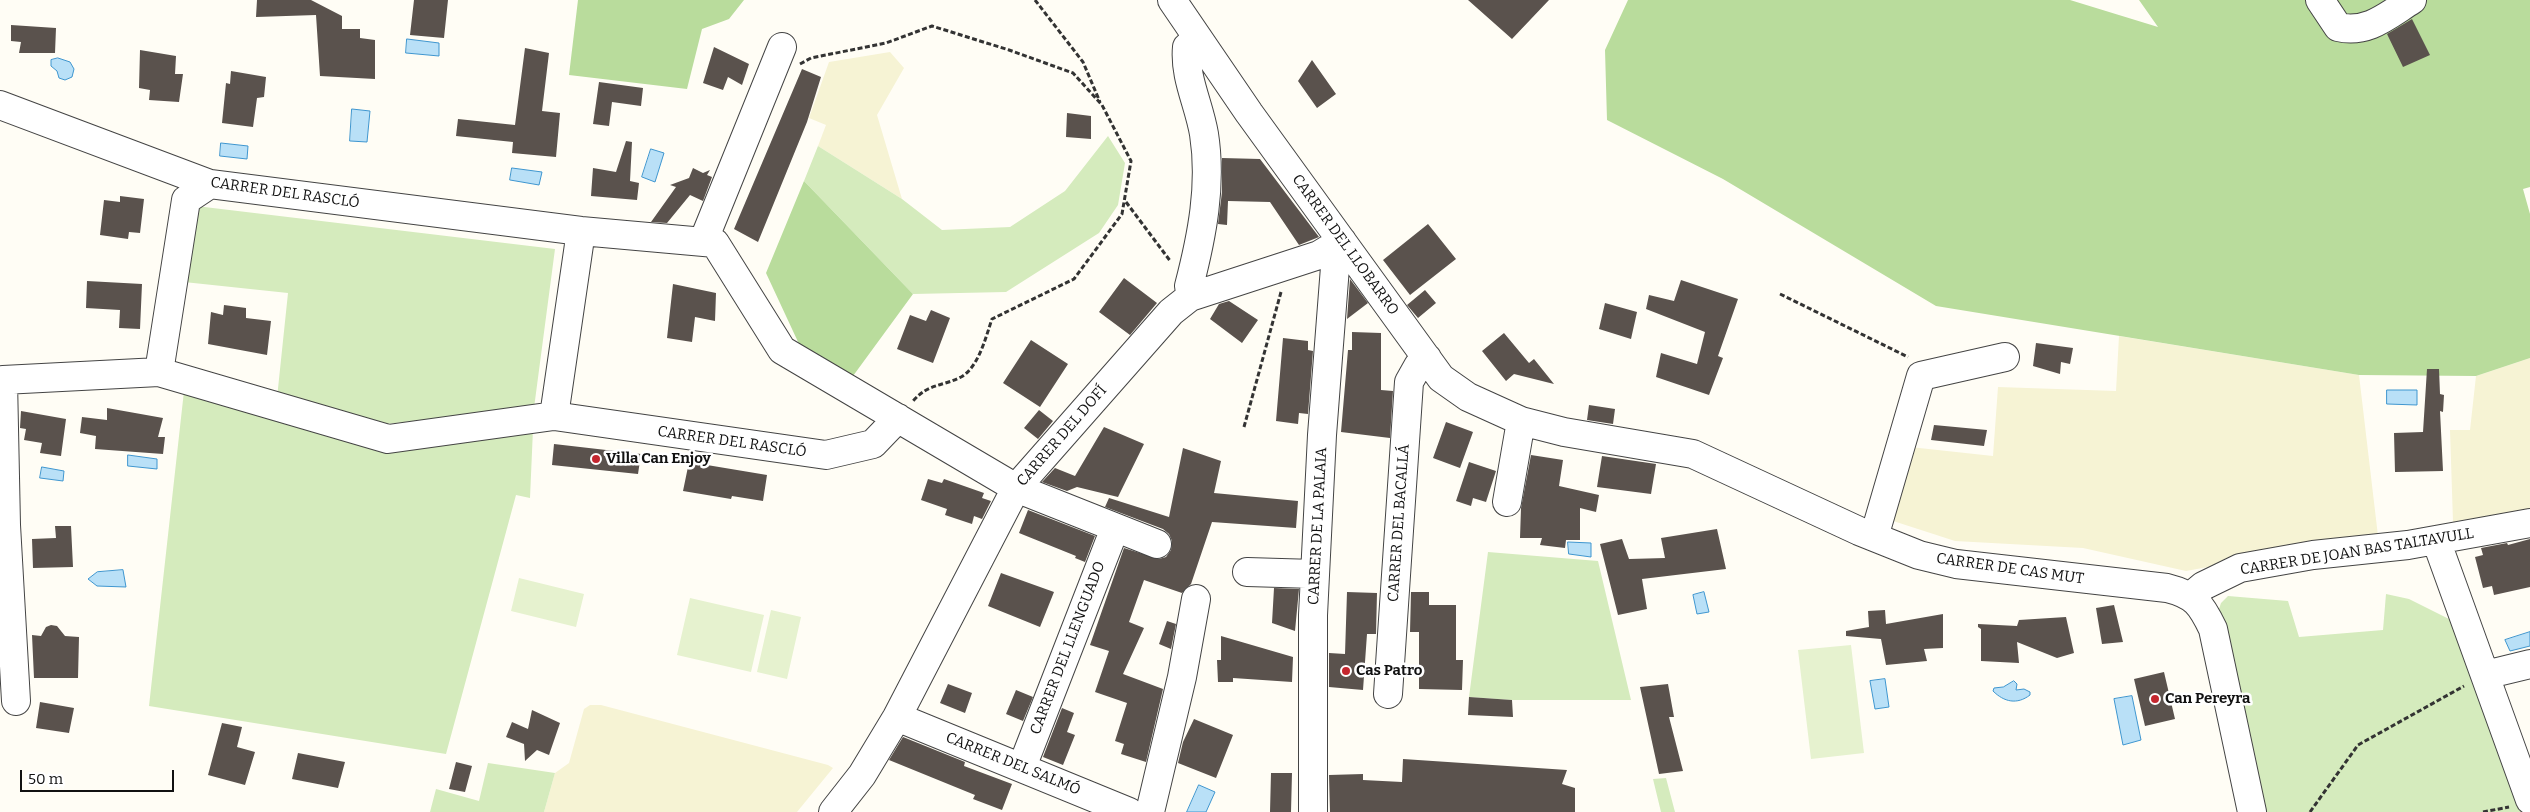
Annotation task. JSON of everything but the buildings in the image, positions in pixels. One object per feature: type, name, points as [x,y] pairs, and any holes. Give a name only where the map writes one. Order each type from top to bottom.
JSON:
[{"type":"street","name":"CARRER DEL LLOBARRO","points":[[1172,0],[1249,113],[1441,378],[1468,397],[1521,421],[1564,432]]},
{"type":"street","points":[[2320,0],[2338,27],[2352,30],[2373,25],[2412,0]]},
{"type":"street","points":[[1189,286],[1199,250],[1207,198],[1204,134],[1185,64],[1187,47],[1198,38]]},
{"type":"street","points":[[703,242],[788,57]]},
{"type":"street","name":"CARRER DEL RASCLÓ","points":[[0,105],[210,184],[581,231],[715,243],[782,350],[1016,488],[1157,544]]},
{"type":"street","points":[[159,372],[186,200],[210,184]]},
{"type":"street","points":[[554,416],[581,231]]},
{"type":"street","name":"CARRER DEL DOFÍ","points":[[833,812],[862,775],[897,716],[1016,488],[1182,302],[1190,297],[1319,255],[1342,241]]},
{"type":"street","name":"CARRER DE LA PALAIA","points":[[1313,812],[1315,574],[1322,435],[1335,267],[1342,241]]},
{"type":"street","points":[[1874,537],[1921,376],[2006,357]]},
{"type":"street","name":"CARRER DEL BACALLÁ","points":[[1388,694],[1409,382],[1418,366],[1427,358]]},
{"type":"street","name":"CARRER DEL RASCLÓ","points":[[16,701],[6,525],[3,380],[159,372],[388,438],[554,416],[826,455],[873,444],[898,418]]},
{"type":"street","points":[[1507,502],[1521,421]]},
{"type":"street","name":"CARRER DE CAS MUT","points":[[1564,432],[1693,454],[1792,509],[1874,537],[1919,555],[1956,564],[2167,588],[2191,596]]},
{"type":"street","name":"CARRER DE JOAN BAS TALTAVULL","points":[[2191,596],[2203,586],[2240,568],[2313,555],[2436,540],[2530,523]]},
{"type":"street","name":"CARRER DEL LLENGUADO","points":[[1022,768],[1115,528]]},
{"type":"street","points":[[2436,540],[2530,800]]},
{"type":"street","points":[[1248,572],[1315,574]]},
{"type":"street","points":[[2191,596],[2206,615],[2213,629],[2252,812]]},
{"type":"street","points":[[1150,812],[1182,677],[1196,599]]},
{"type":"street","points":[[2485,675],[2530,664]]},
{"type":"street","name":"CARRER DEL SALMÓ","points":[[897,716],[1129,812]]},
{"type":"path","points":[[898,418],[923,390],[963,376],[980,354],[992,319],[1074,279],[1122,214],[1126,202],[1131,161],[1102,105],[1084,62],[1035,0]]},
{"type":"path","points":[[788,57],[811,58],[886,43],[932,26],[1009,50],[1073,73],[1102,105]]},
{"type":"path","points":[[1126,202],[1189,286]]},
{"type":"path","points":[[1244,427],[1289,264]]},
{"type":"path","points":[[1780,294],[1913,360]]},
{"type":"path","points":[[2310,812],[2358,744],[2437,699],[2485,675]]},
{"type":"shaded area","points":[[890,52],[904,68],[877,115],[902,199],[818,146],[826,125],[809,118],[829,62]]},
{"type":"shaded area","points":[[2119,336],[2359,375],[2378,536],[2186,571],[2083,548],[1955,541],[1887,519],[1910,447],[1993,456],[1998,387],[2116,391]]},
{"type":"shaded area","points":[[2530,358],[2530,509],[2453,522],[2450,430],[2470,430],[2476,376]]},
{"type":"shaded area","points":[[590,705],[601,705],[828,765],[833,768],[797,812],[544,812],[555,773],[569,763],[584,709]]},
{"type":"green space","points":[[578,0],[744,0],[729,19],[702,29],[687,89],[569,75]]},
{"type":"green space","points":[[1628,0],[2070,0],[2158,27],[2139,0],[2530,0],[2530,187],[2523,189],[2530,214],[2530,358],[2476,376],[2359,375],[1936,306],[1723,179],[1607,120],[1605,50]]},
{"type":"green space","points":[[1108,136],[1125,163],[1118,205],[1099,233],[1006,292],[913,294],[804,181],[818,146],[902,199],[942,230],[1010,227],[1065,191]]},
{"type":"green space","points":[[804,181],[913,294],[853,376],[799,344],[766,273]]},
{"type":"green space","points":[[196,206],[555,249],[534,408],[386,424],[277,398],[288,293],[184,282]]},
{"type":"green space","points":[[184,391],[380,452],[533,429],[530,498],[516,495],[446,754],[149,706]]},
{"type":"green space","points":[[1488,552],[1598,561],[1631,700],[1512,700],[1469,697]]},
{"type":"green space","points":[[519,578],[584,594],[576,627],[511,611]]},
{"type":"green space","points":[[2386,594],[2409,599],[2457,623],[2523,812],[2262,812],[2218,612],[2221,603],[2228,596],[2288,601],[2299,637],[2383,630]]},
{"type":"green space","points":[[690,598],[764,615],[751,672],[677,655]]},
{"type":"green space","points":[[771,610],[801,617],[787,679],[757,672]]},
{"type":"green space","points":[[1851,645],[1864,753],[1811,759],[1798,650]]},
{"type":"green space","points":[[488,763],[555,773],[544,812],[430,812],[436,789],[479,801]]},
{"type":"green space","points":[[1666,778],[1675,812],[1661,812],[1653,779]]},
{"type":"water","points":[[407,39],[439,43],[439,56],[406,53]]},
{"type":"water","points":[[58,58],[70,62],[74,69],[72,77],[65,80],[59,78],[57,71],[51,66],[51,60]]},
{"type":"water","points":[[352,109],[370,111],[367,142],[350,141]]},
{"type":"water","points":[[221,143],[248,146],[247,159],[220,156]]},
{"type":"water","points":[[651,149],[664,153],[655,182],[642,177]]},
{"type":"water","points":[[512,168],[542,172],[539,185],[510,180]]},
{"type":"water","points":[[2387,390],[2417,390],[2417,405],[2387,404]]},
{"type":"water","points":[[128,455],[157,459],[157,469],[128,466]]},
{"type":"water","points":[[42,467],[64,471],[63,481],[40,478]]},
{"type":"water","points":[[1568,542],[1591,543],[1591,557],[1569,554]]},
{"type":"water","points":[[123,570],[126,587],[97,586],[88,579],[97,572]]},
{"type":"water","points":[[1704,592],[1709,612],[1697,614],[1693,595]]},
{"type":"water","points":[[2530,632],[2530,646],[2510,651],[2505,640]]},
{"type":"water","points":[[1885,679],[1889,707],[1875,709],[1870,681]]},
{"type":"water","points":[[2014,681],[2017,684],[2016,690],[2024,689],[2030,692],[2030,695],[2020,700],[2011,701],[2002,698],[1993,691],[1994,688],[2003,687]]},
{"type":"water","points":[[2132,696],[2141,740],[2123,745],[2114,699]]},
{"type":"water","points":[[1199,785],[1215,792],[1206,812],[1187,812]]},
{"type":"place","name":"Villa Can Enjoy","points":[[596,459]]},
{"type":"place","name":"Cas Patro","points":[[1346,671]]},
{"type":"place","name":"Can Pereyra","points":[[2155,699]]}]
